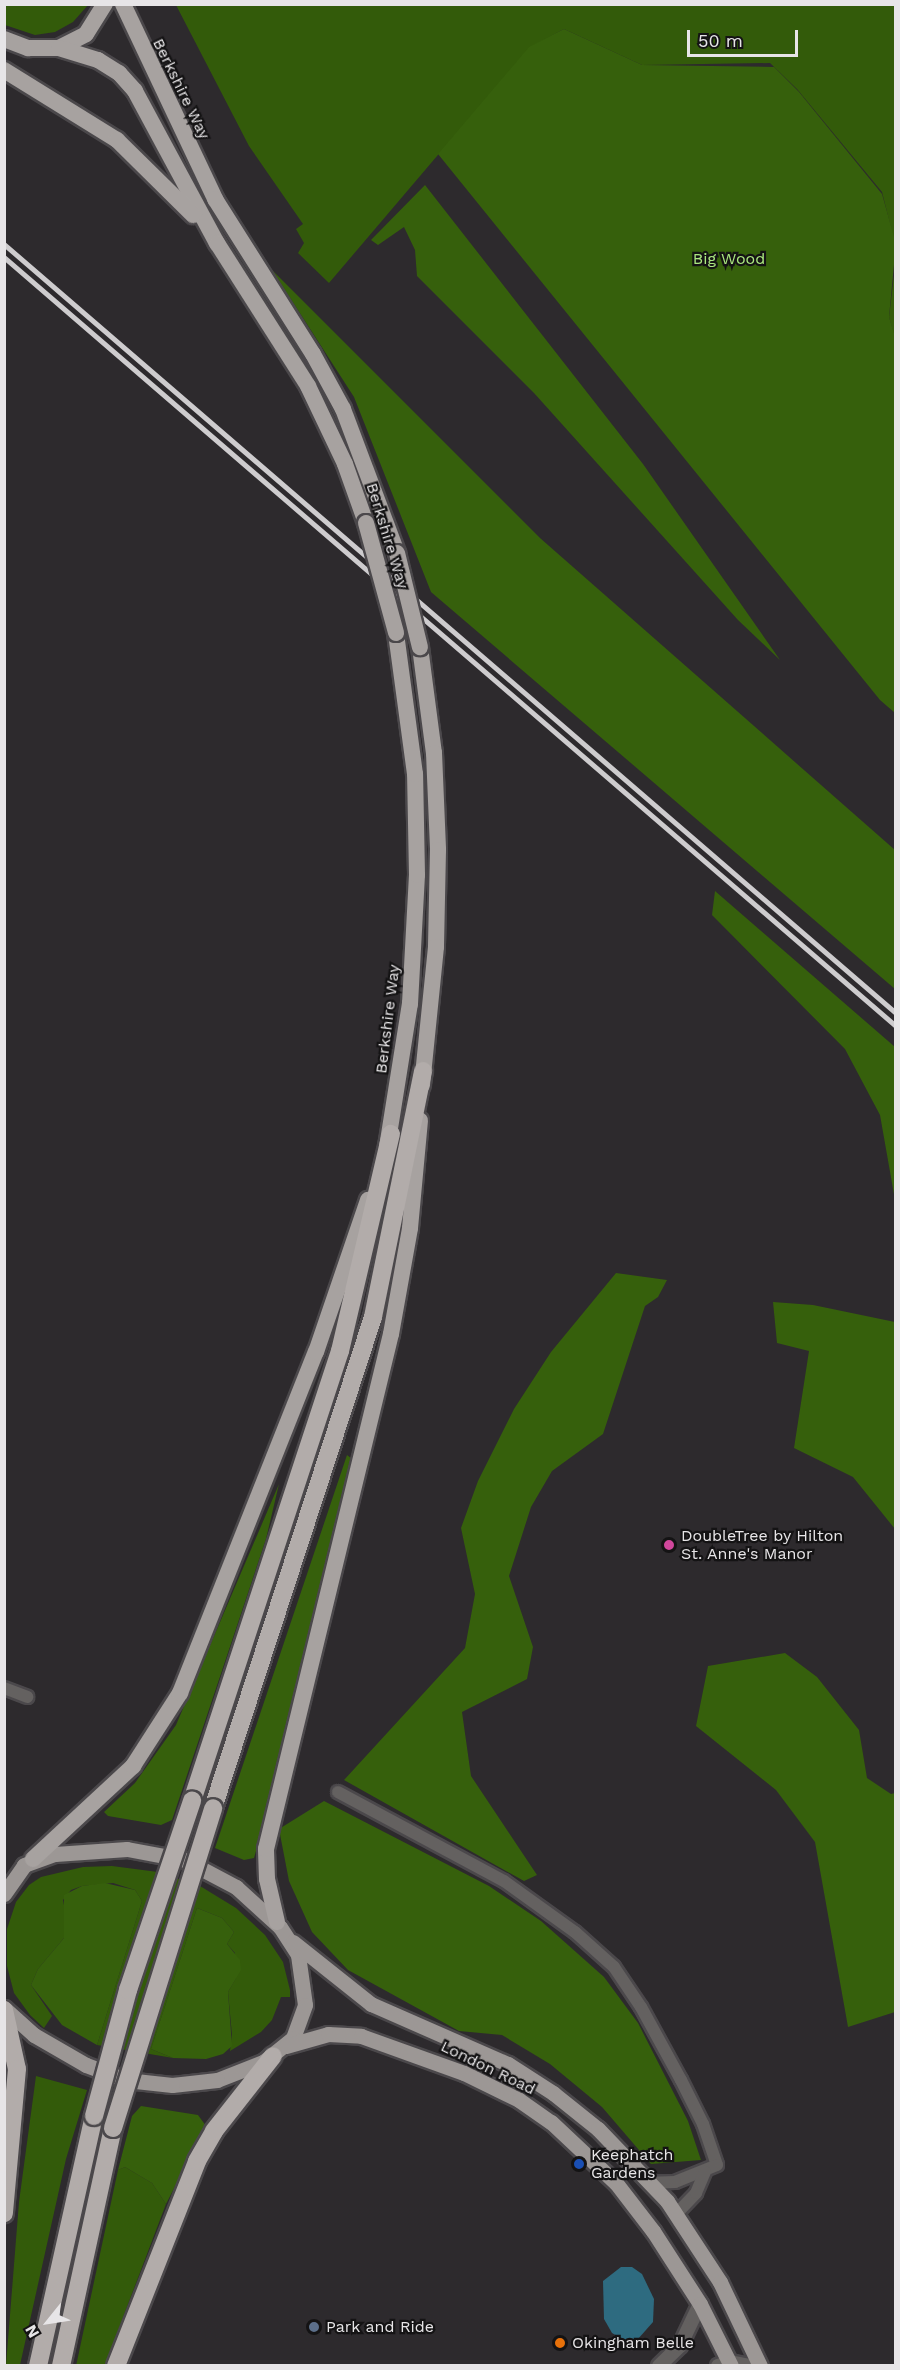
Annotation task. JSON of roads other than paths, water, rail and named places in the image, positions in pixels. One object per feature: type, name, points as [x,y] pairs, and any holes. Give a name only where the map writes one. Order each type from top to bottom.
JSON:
[{"type":"highway","points":[[4,39],[28,48],[58,48],[86,33],[105,4]]},
{"type":"highway","name":"Berkshire Way","points":[[123,4],[215,199],[313,354],[343,409],[397,553],[420,647],[434,753],[438,850],[436,947],[410,1228],[391,1334],[266,1849],[267,1879],[277,1922]]},
{"type":"highway","name":"Berkshire Way","points":[[33,1859],[133,1766],[180,1693],[316,1352],[391,1134],[410,1004],[417,875],[414,762],[396,633],[366,523],[345,464],[308,386],[217,243],[128,81],[98,60],[58,48]]},
{"type":"highway","points":[[4,70],[117,140],[165,184],[217,243]]},
{"type":"highway","points":[[61,2366],[113,2128],[213,1808],[373,1317],[423,1071]]},
{"type":"highway","points":[[38,2366],[94,2116],[128,1990],[340,1351],[391,1134]]},
{"type":"highway","points":[[4,2009],[17,2069],[4,2213]]},
{"type":"highway","points":[[116,2366],[197,2161],[214,2131],[279,2051]]},
{"type":"main road","points":[[4,1894],[19,1869],[33,1859],[111,1849],[185,1860],[236,1887],[277,1922],[290,1940],[302,1973],[305,2005],[298,2030],[279,2051]]},
{"type":"main road","name":"London Road","points":[[290,1940],[353,1992],[389,2015],[484,2053],[553,2093],[598,2129],[652,2183],[676,2214],[720,2282],[760,2366]]},
{"type":"main road","name":"London Road","points":[[4,2009],[26,2029],[60,2051],[126,2080],[190,2085],[230,2076],[279,2051],[328,2034],[361,2036],[491,2085],[534,2110],[580,2146],[616,2183],[653,2231],[700,2304],[726,2364]]},
{"type":"main road","points":[[653,2231],[676,2214]]},
{"type":"street","points":[[4,1688],[27,1697]]},
{"type":"street","points":[[338,1792],[504,1881],[575,1932],[614,1967],[641,2007],[703,2124],[717,2165],[705,2172],[675,2182],[652,2183]]},
{"type":"street","points":[[676,2214],[696,2193],[705,2172]]},
{"type":"street","points":[[659,2366],[680,2346],[700,2304]]},
{"type":"street","points":[[726,2364],[749,2366]]},
{"type":"water","points":[[621,2267],[632,2267],[642,2274],[654,2299],[653,2322],[638,2339],[624,2340],[612,2333],[604,2319],[603,2281]]},
{"type":"railway","points":[[4,244],[896,1013]]},
{"type":"railway","points":[[4,257],[896,1026]]},
{"type":"place","name":"DoubleTree by Hilton St. Anne's Manor","points":[[669,1545]]},
{"type":"place","name":"Keephatch Gardens","points":[[579,2164]]},
{"type":"place","name":"Park and Ride","points":[[314,2327]]},
{"type":"place","name":"Okingham Belle","points":[[560,2343]]},
{"type":"park label","name":"Big Wood","points":[[729,259]]}]
